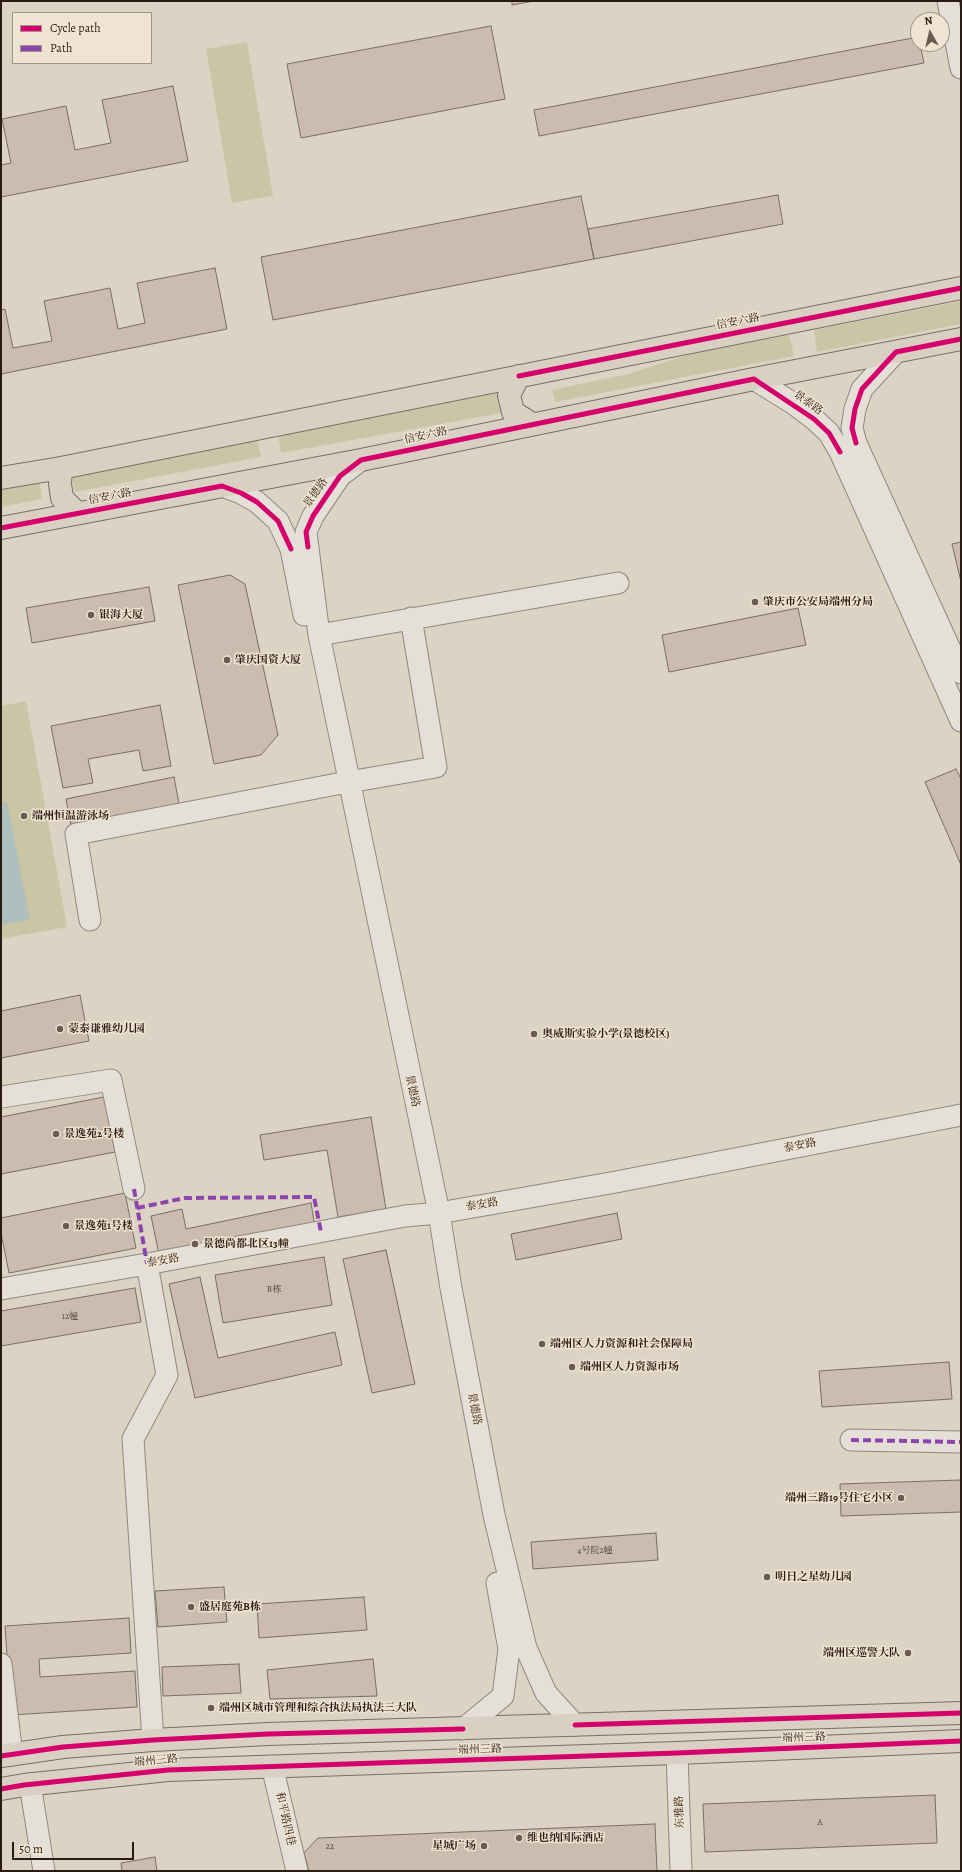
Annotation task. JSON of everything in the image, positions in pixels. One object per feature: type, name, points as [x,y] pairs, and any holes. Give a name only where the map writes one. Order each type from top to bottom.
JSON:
[{"type":"main road","name":"信安六路","points":[[1,478],[61,468],[961,288]]},
{"type":"main road","name":"信安六路","points":[[1,528],[361,460],[754,379],[961,339]]},
{"type":"main road","points":[[519,376],[509,395],[513,412],[532,424]]},
{"type":"main road","points":[[61,468],[60,484],[62,498],[77,513]]},
{"type":"main road","name":"端州三路","points":[[6,1755],[63,1747],[153,1740],[276,1734],[961,1713]]},
{"type":"main road","points":[[916,1714],[917,1743]]},
{"type":"main road","name":"端州三路","points":[[1,1789],[30,1784],[168,1770],[677,1753],[961,1741]]},
{"type":"street","points":[[948,1],[961,68]]},
{"type":"street","points":[[896,352],[862,389],[855,409],[852,428],[856,443],[961,673]]},
{"type":"street","name":"景泰路","points":[[754,379],[799,408],[829,433],[840,452],[961,721]]},
{"type":"street","name":"景德路","points":[[343,783],[319,635],[306,532],[312,516],[340,476],[361,460]]},
{"type":"street","name":"景德路","points":[[222,486],[257,502],[278,521],[290,549],[343,783],[432,1213],[509,1649],[503,1696],[463,1729]]},
{"type":"street","points":[[319,635],[618,583]]},
{"type":"street","points":[[90,920],[76,834],[343,783],[436,768],[411,618]]},
{"type":"street","points":[[1,1097],[111,1080],[134,1189]]},
{"type":"street","name":"泰安路","points":[[1,1289],[147,1264],[405,1216],[432,1213],[616,1182],[961,1115]]},
{"type":"street","name":"景德路","points":[[432,1213],[451,1288],[494,1515],[526,1648],[546,1693],[575,1725]]},
{"type":"street","points":[[147,1264],[167,1375],[133,1439],[153,1740]]},
{"type":"street","points":[[851,1440],[961,1442]]},
{"type":"street","points":[[1,1664],[6,1755]]},
{"type":"street","name":"东雅路","points":[[677,1753],[681,1871]]},
{"type":"street","name":"和平路四巷","points":[[272,1766],[297,1871]]},
{"type":"street","points":[[30,1784],[44,1871]]},
{"type":"shaded area","points":[[247,42],[273,196],[232,203],[206,49]]},
{"type":"shaded area","points":[[961,301],[961,324],[817,352],[814,330]]},
{"type":"shaded area","points":[[789,335],[794,356],[555,402],[552,390],[628,374],[694,353]]},
{"type":"shaded area","points":[[514,390],[518,410],[281,453],[278,434]]},
{"type":"shaded area","points":[[257,438],[261,457],[75,492],[71,471]]},
{"type":"shaded area","points":[[39,478],[42,499],[1,507],[1,486]]},
{"type":"shaded area","name":"端州恒温游泳场","points":[[26,701],[67,927],[1,939],[1,706]]},
{"type":"shaded area","points":[[7,802],[30,920],[1,925],[1,803]]},
{"type":"building","points":[[512,1],[534,1],[512,5]]},
{"type":"building","points":[[491,26],[505,99],[301,138],[287,64]]},
{"type":"building","points":[[910,39],[910,52],[922,52],[924,63],[539,136],[534,110]]},
{"type":"building","points":[[173,86],[188,161],[1,197],[1,165],[11,163],[2,119],[66,106],[75,150],[111,143],[102,100]]},
{"type":"building","points":[[778,195],[783,224],[594,259],[588,229]]},
{"type":"building","points":[[581,196],[594,259],[273,320],[261,257]]},
{"type":"building","points":[[215,268],[227,329],[1,374],[1,310],[5,309],[13,348],[52,341],[44,301],[110,288],[118,329],[145,323],[137,283]]},
{"type":"building","points":[[961,542],[961,582],[952,544]]},
{"type":"building","name":"肇庆国资大厦","points":[[230,575],[245,584],[278,735],[261,755],[214,764],[178,585]]},
{"type":"building","name":"银海大厦","points":[[149,587],[155,621],[32,643],[26,608]]},
{"type":"building","points":[[798,608],[806,645],[669,672],[662,635]]},
{"type":"building","points":[[160,705],[171,766],[143,771],[139,750],[88,759],[93,783],[63,788],[51,726]]},
{"type":"building","points":[[956,769],[961,779],[961,865],[925,782]]},
{"type":"building","points":[[174,777],[180,809],[72,832],[66,799]]},
{"type":"building","points":[[80,995],[89,1041],[1,1058],[1,1011]]},
{"type":"building","name":"景逸苑2号楼","points":[[104,1097],[115,1152],[1,1174],[1,1117]]},
{"type":"building","points":[[371,1117],[386,1209],[338,1217],[327,1150],[264,1160],[260,1135]]},
{"type":"building","name":"景逸苑1号楼","points":[[125,1193],[136,1248],[9,1273],[1,1233],[1,1218]]},
{"type":"building","name":"景德尚都北区13幢","points":[[311,1203],[315,1227],[160,1259],[151,1216],[182,1209],[186,1229]]},
{"type":"building","points":[[617,1213],[622,1239],[516,1260],[511,1234]]},
{"type":"building","points":[[386,1250],[415,1384],[372,1393],[343,1259]]},
{"type":"building","points":[[324,1257],[332,1305],[223,1323],[215,1275]]},
{"type":"building","points":[[200,1277],[218,1358],[335,1332],[342,1365],[195,1398],[169,1284]]},
{"type":"building","points":[[135,1288],[141,1322],[1,1346],[1,1311]]},
{"type":"building","points":[[949,1362],[952,1399],[822,1407],[819,1371]]},
{"type":"building","name":"端州三路19号住宅小区","points":[[961,1480],[961,1512],[841,1516],[840,1484]]},
{"type":"building","points":[[656,1533],[658,1560],[533,1569],[531,1542]]},
{"type":"building","name":"盛居庭苑B栋","points":[[224,1587],[227,1622],[158,1627],[155,1591]]},
{"type":"building","points":[[364,1597],[367,1630],[259,1638],[257,1604]]},
{"type":"building","points":[[129,1618],[131,1653],[39,1659],[40,1677],[135,1671],[137,1707],[11,1715],[5,1626]]},
{"type":"building","points":[[373,1659],[377,1696],[270,1699],[267,1670]]},
{"type":"building","points":[[239,1664],[241,1693],[163,1696],[162,1667]]},
{"type":"building","points":[[935,1795],[937,1843],[705,1852],[703,1804]]},
{"type":"building","name":"星城广场","points":[[655,1824],[657,1871],[309,1871],[304,1853],[318,1838]]},
{"type":"building","points":[[155,1857],[157,1871],[122,1871],[121,1863]]},
{"type":"marked path","points":[[134,1189],[147,1264]]},
{"type":"marked path","points":[[137,1208],[185,1198],[314,1197],[321,1232]]},
{"type":"marked path","points":[[851,1440],[961,1442]]},
{"type":"cycle path","points":[[519,376],[961,288]]},
{"type":"cycle path","points":[[856,443],[852,428],[855,409],[862,389],[896,352],[961,339]]},
{"type":"cycle path","points":[[308,547],[306,532],[313,516],[340,476],[361,460],[754,379],[814,419],[829,433],[840,452]]},
{"type":"cycle path","points":[[1,528],[222,486],[241,493],[257,502],[278,521],[291,549]]},
{"type":"cycle path","points":[[575,1725],[961,1713]]},
{"type":"cycle path","points":[[1,1756],[63,1747],[153,1740],[268,1734],[463,1729]]},
{"type":"cycle path","points":[[1,1789],[24,1785],[168,1770],[677,1753],[961,1741]]},
{"type":"place","name":"肇庆市公安局端州分局","points":[[755,602]]},
{"type":"place","name":"银海大厦","points":[[91,615]]},
{"type":"place","name":"肇庆国资大厦","points":[[227,660]]},
{"type":"place","name":"端州恒温游泳场","points":[[24,816]]},
{"type":"place","name":"蒙泰谦雅幼儿园","points":[[60,1029]]},
{"type":"place","name":"奥威斯实验小学(景德校区)","points":[[534,1034]]},
{"type":"place","name":"景逸苑2号楼","points":[[56,1134]]},
{"type":"place","name":"景逸苑1号楼","points":[[66,1226]]},
{"type":"place","name":"景德尚都北区13幢","points":[[195,1244]]},
{"type":"place","name":"端州区人力资源和社会保障局","points":[[542,1344]]},
{"type":"place","name":"端州区人力资源市场","points":[[572,1367]]},
{"type":"place","name":"端州三路19号住宅小区","points":[[901,1498]]},
{"type":"place","name":"明日之星幼儿园","points":[[767,1577]]},
{"type":"place","name":"盛居庭苑B栋","points":[[191,1607]]},
{"type":"place","name":"端州区巡警大队","points":[[908,1653]]},
{"type":"place","name":"端州区城市管理和综合执法局执法三大队","points":[[211,1708]]},
{"type":"place","name":"维也纳国际酒店","points":[[519,1838]]},
{"type":"place","name":"星城广场","points":[[484,1846]]}]
